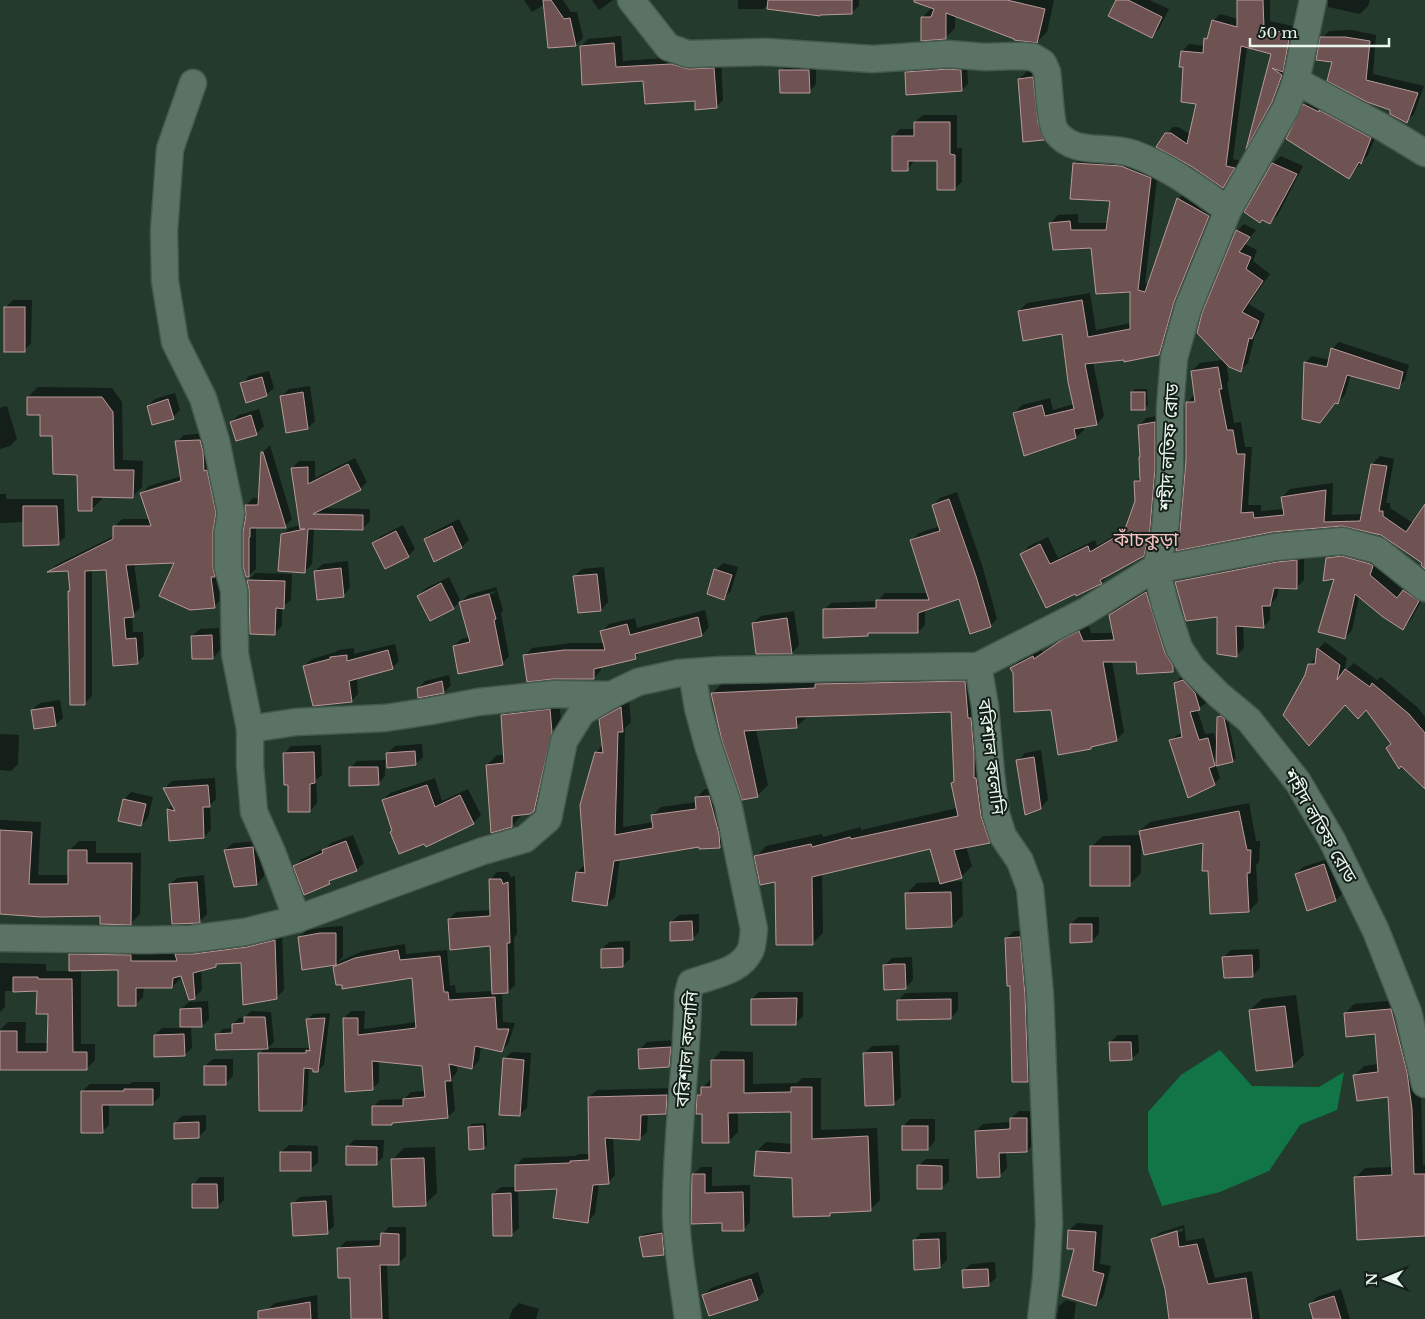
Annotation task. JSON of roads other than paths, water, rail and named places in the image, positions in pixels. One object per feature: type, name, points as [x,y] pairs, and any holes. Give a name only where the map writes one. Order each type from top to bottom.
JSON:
[{"type":"street","points":[[631,0],[668,47],[688,54],[767,52],[873,58],[948,54],[986,57],[1033,57],[1042,63],[1047,72],[1054,130],[1067,143],[1077,147],[1132,153],[1177,174],[1228,210]]},
{"type":"street","name":"শহীদ লতিফ রোড","points":[[1313,0],[1296,82],[1286,108],[1228,210],[1188,308],[1174,358],[1170,408],[1170,470],[1165,530],[1156,569],[1179,648],[1192,668],[1219,695],[1249,720],[1298,782],[1332,840],[1376,931],[1408,1012],[1425,1084]]},
{"type":"street","points":[[1296,82],[1382,127],[1425,153]]},
{"type":"street","points":[[193,83],[170,149],[164,231],[165,281],[175,342],[203,398],[216,441],[231,513],[228,531],[228,568],[234,590],[235,654],[250,729],[250,765],[254,812],[298,919]]},
{"type":"street","points":[[0,938],[191,939],[245,932],[298,919],[483,851],[525,840],[548,819],[564,741],[582,712],[638,682],[692,672],[720,670],[978,666],[1086,611],[1150,571],[1275,547],[1342,541],[1376,550],[1425,588]]},
{"type":"street","name":"বরিশাল কলোনি","points":[[978,666],[985,706],[996,814],[1003,836],[1020,861],[1030,888],[1040,994],[1049,1223],[1046,1278],[1041,1319]]},
{"type":"street","name":"বরিশাল কলোনি","points":[[688,1319],[676,1206],[677,1154],[683,1089],[688,994],[691,983],[712,977],[743,962],[751,948],[754,929],[728,804],[703,726],[692,672]]},
{"type":"street","points":[[250,729],[296,722],[385,718],[478,702],[544,695],[611,695]]},
{"type":"district","name":"কাঁচকুড়া","points":[[1146,539]]}]
